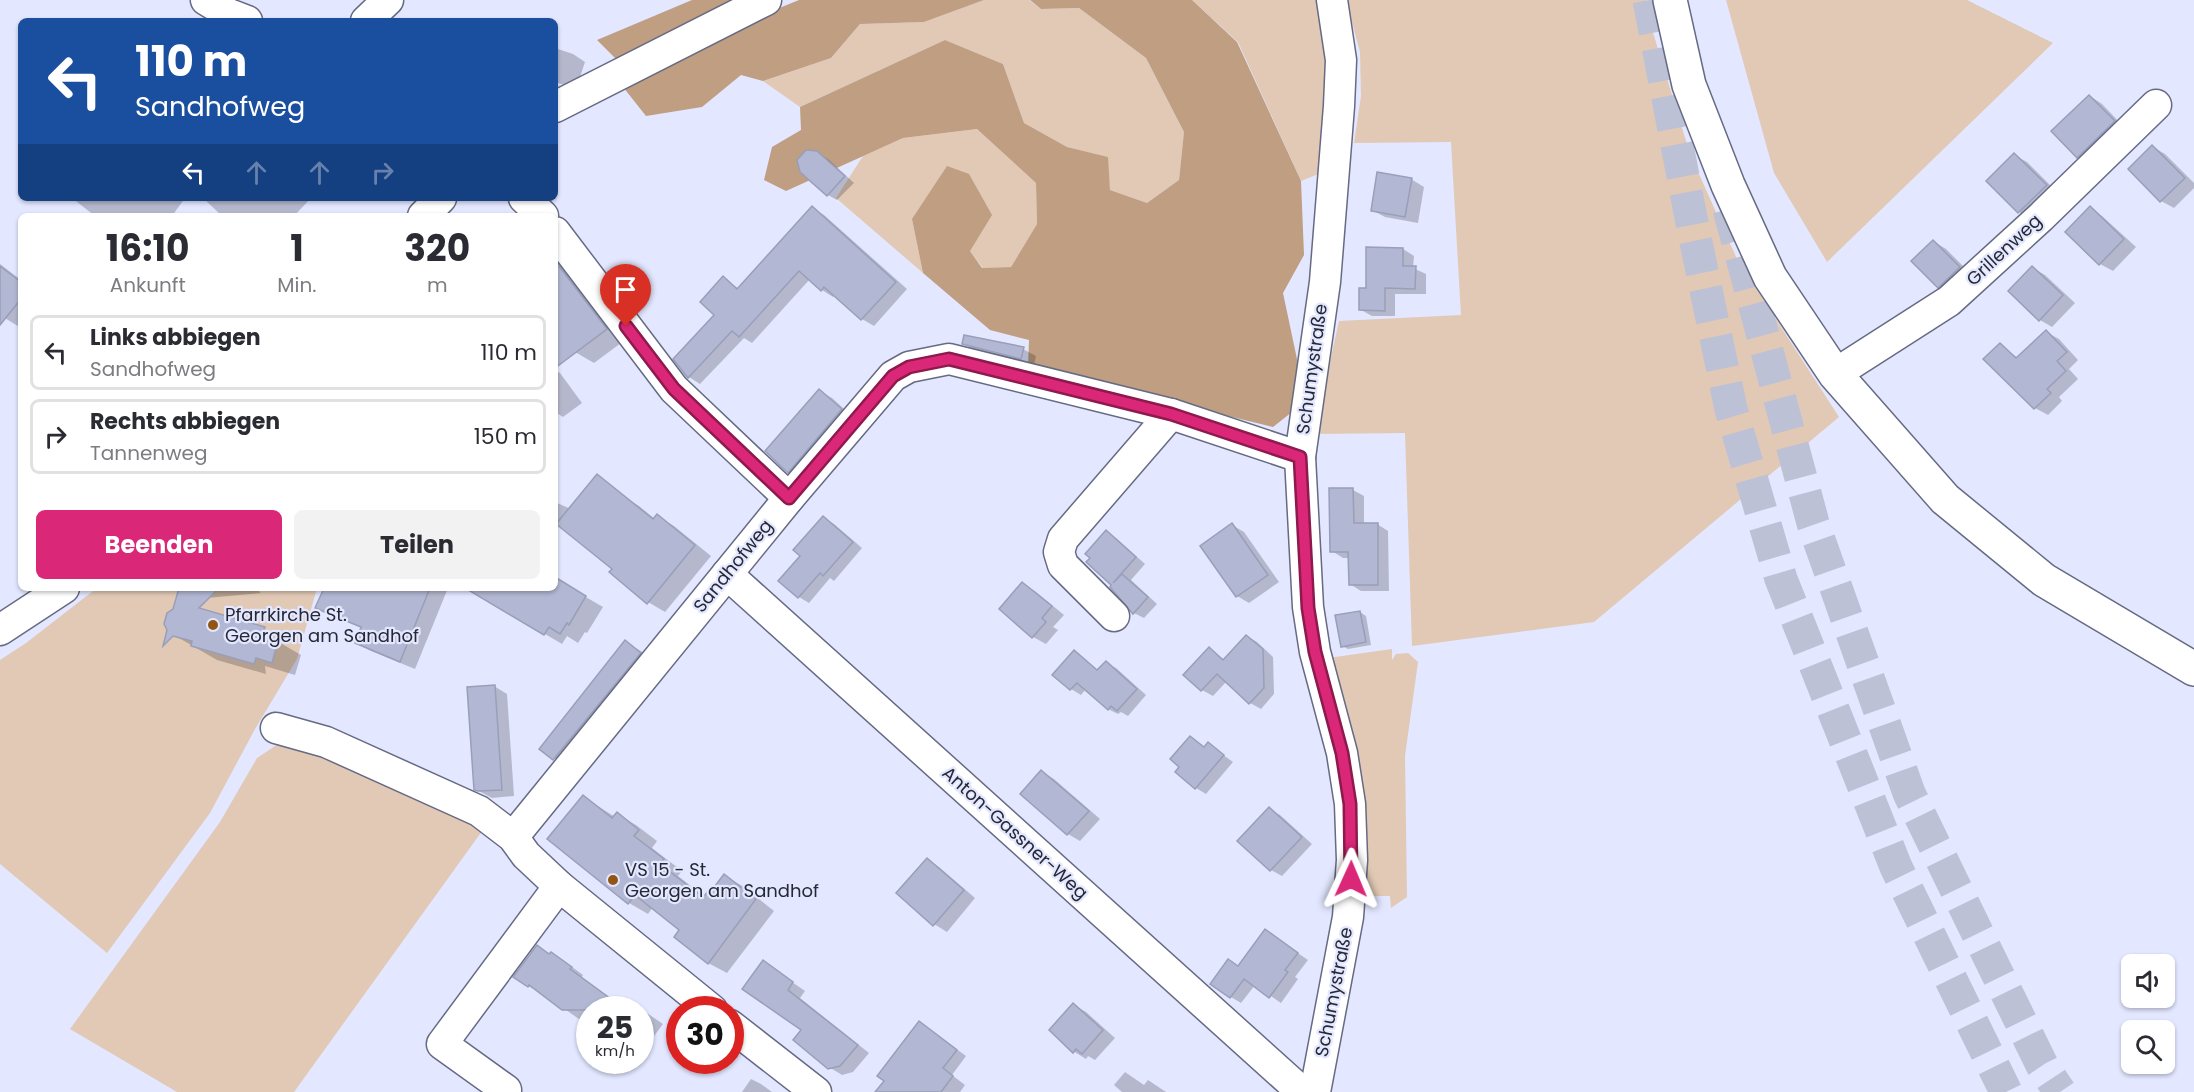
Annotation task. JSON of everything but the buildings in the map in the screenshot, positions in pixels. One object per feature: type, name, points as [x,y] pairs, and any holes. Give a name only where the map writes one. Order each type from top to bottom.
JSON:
[{"type":"main road","points":[[1670,0],[1689,84],[1728,185],[1770,277],[1835,374],[1945,499],[1963,514],[2044,580],[2194,669]]},
{"type":"street","points":[[206,0],[239,18]]},
{"type":"street","points":[[369,18],[388,0]]},
{"type":"street","points":[[558,105],[766,0]]},
{"type":"street","name":"Schumystraße","points":[[1315,1092],[1348,917],[1352,860],[1350,804],[1342,753],[1315,652],[1308,608],[1300,457],[1325,282],[1339,106],[1341,60],[1332,0]]},
{"type":"street","name":"Grillenweg","points":[[1835,374],[1949,301],[2156,105]]},
{"type":"street","points":[[426,213],[438,201]]},
{"type":"street","points":[[527,201],[540,213]]},
{"type":"street","points":[[558,236],[674,389],[789,498]]},
{"type":"street","name":"Sandhofweg","points":[[513,837],[789,498],[893,376],[909,367],[949,359],[1171,414],[1300,457]]},
{"type":"street","points":[[1114,616],[1063,565],[1059,552],[1063,539],[1171,414]]},
{"type":"street","name":"Anton-Gassner-Weg","points":[[727,574],[1302,1092]]},
{"type":"street","points":[[0,630],[59,591]]},
{"type":"street","points":[[276,728],[326,742],[479,811],[513,837],[526,855],[559,886],[695,996]]},
{"type":"street","points":[[506,1090],[442,1044],[559,886]]},
{"type":"street","points":[[744,1036],[816,1092]]},
{"type":"shaded area","points":[[692,0],[739,0],[617,60],[597,40]]},
{"type":"shaded area","points":[[799,0],[984,0],[924,22],[860,24],[831,58],[763,81],[741,75],[702,107],[646,116],[623,87],[767,13]]},
{"type":"shaded area","points":[[984,0],[1029,0],[1041,9],[1079,8],[1146,58],[1184,132],[1179,180],[1147,203],[1110,190],[1107,157],[1067,147],[1024,123],[1003,64],[945,40],[800,107],[763,81],[831,58],[860,24],[924,22]]},
{"type":"shaded area","points":[[1030,0],[1192,0],[1237,42],[1301,181],[1304,255],[1283,293],[1301,378],[1292,412],[1273,427],[1028,367],[1029,340],[990,330],[923,273],[912,219],[947,166],[969,174],[992,215],[970,251],[982,268],[1011,267],[1037,224],[1036,183],[977,129],[903,138],[786,191],[764,180],[772,147],[801,130],[800,107],[945,40],[1003,64],[1024,123],[1067,147],[1108,157],[1110,190],[1147,203],[1179,180],[1184,132],[1146,58],[1079,8],[1041,9]]},
{"type":"shaded area","points":[[1192,0],[1321,0],[1329,93],[1321,173],[1301,181],[1238,42]]},
{"type":"shaded area","points":[[1346,0],[1646,0],[1651,26],[1690,154],[1737,259],[1839,417],[1594,622],[1412,646],[1405,433],[1314,434],[1339,321],[1461,315],[1451,142],[1354,143],[1361,96],[1360,52]]},
{"type":"shaded area","points":[[1726,0],[1967,0],[2053,43],[1827,262],[1774,173]]},
{"type":"shaded area","points":[[977,129],[1036,183],[1037,224],[1011,267],[983,268],[970,251],[912,219],[923,273],[836,198],[863,156],[903,138]]},
{"type":"shaded area","points":[[93,591],[316,591],[297,659],[255,729],[210,813],[107,953],[0,864],[0,660],[26,643]]},
{"type":"shaded area","points":[[1392,649],[1392,660],[1396,654],[1408,653],[1418,662],[1405,756],[1407,897],[1391,908],[1390,896],[1358,896],[1328,658]]},
{"type":"shaded area","points":[[281,742],[313,746],[485,827],[294,1092],[177,1092],[70,1029],[220,822],[257,758]]},
{"type":"tunnel","points":[[1649,0],[1731,409],[1781,579],[1896,867],[2006,1092]]},
{"type":"tunnel","points":[[1729,209],[1813,523],[1909,793],[2042,1065],[2060,1092]]},
{"type":"place","name":"Pfarrkirche St. Georgen am Sandhof","points":[[213,625]]},
{"type":"place","name":"VS 15 - St. Georgen am Sandhof","points":[[613,880]]},
{"type":"route","points":[[626,326],[674,389],[789,498],[893,376],[909,367],[949,359],[1171,414],[1300,457],[1308,608],[1315,652],[1342,753],[1350,804],[1351,879]]}]
